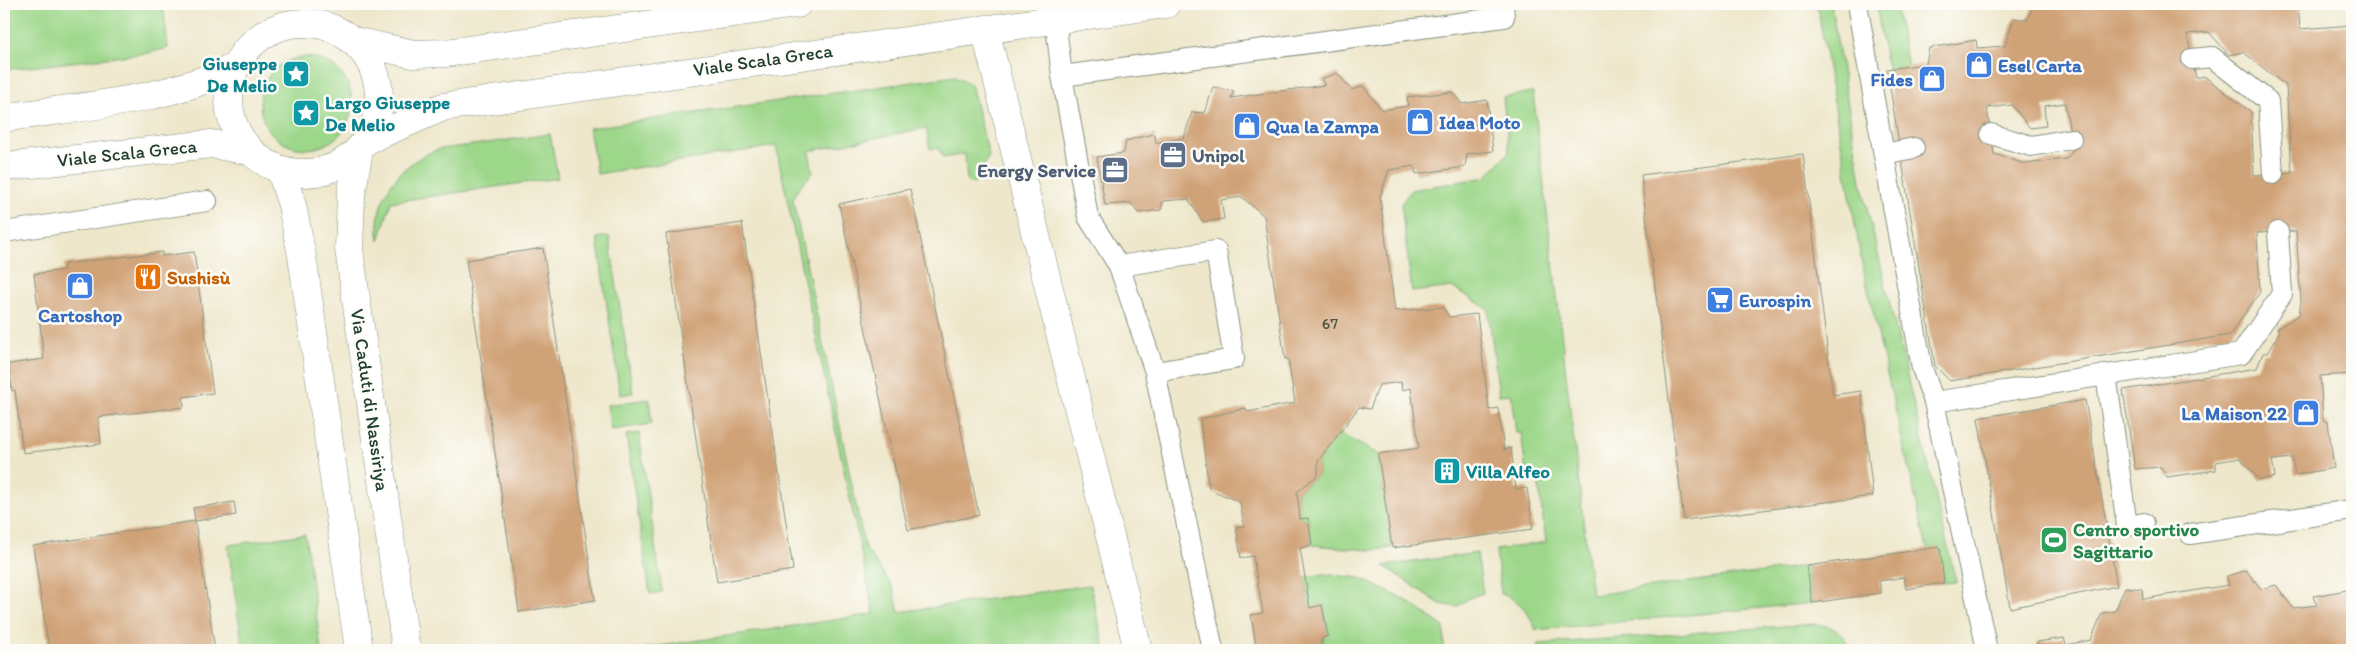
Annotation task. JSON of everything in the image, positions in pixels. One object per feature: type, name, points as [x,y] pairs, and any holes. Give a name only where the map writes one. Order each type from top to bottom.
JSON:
[{"type":"main road","points":[[354,41],[413,54],[446,53],[797,4]]},
{"type":"main road","name":"Viale Scala Greca","points":[[363,145],[443,107],[1055,18],[1166,4]]},
{"type":"main road","points":[[311,23],[334,28],[354,41],[371,62],[379,88],[378,115],[363,145],[343,163],[323,172],[302,174],[281,170],[264,163],[250,151],[237,133],[230,111],[229,89],[235,67],[248,47],[266,32],[288,24],[311,23]]},
{"type":"main road","points":[[985,28],[1138,650]]},
{"type":"main road","points":[[4,118],[155,96],[204,82],[235,67]]},
{"type":"main road","name":"Viale Scala Greca","points":[[5,170],[211,144],[250,151]]},
{"type":"main road","name":"Via Caduti di Nassiriya","points":[[363,145],[351,196],[349,249],[406,650]]},
{"type":"main road","points":[[281,170],[292,205],[302,256],[360,650]]},
{"type":"lane","points":[[1062,76],[1504,17],[1503,4]]},
{"type":"lane","points":[[1857,4],[1922,368],[1934,402],[1987,650]]},
{"type":"lane","points":[[1055,18],[1062,76],[1088,217],[1119,266],[1155,372],[1213,650]]},
{"type":"lane","points":[[2192,59],[2212,57],[2268,101],[2273,174]]},
{"type":"lane","points":[[1991,134],[2031,146],[2071,139]]},
{"type":"lane","points":[[1884,154],[1914,148]]},
{"type":"lane","points":[[4,232],[207,201]]},
{"type":"lane","points":[[1934,402],[2241,354],[2282,294],[2278,232]]},
{"type":"lane","points":[[1119,266],[1216,251],[1234,359],[1155,372]]},
{"type":"lane","points":[[2106,374],[2127,526],[2144,523]]},
{"type":"lane","points":[[2190,534],[2352,510]]},
{"type":"green space","points":[[4,4],[163,4],[168,48],[148,53],[4,70]]},
{"type":"green space","points":[[1817,4],[1831,4],[1861,182],[1956,582],[1944,583],[1939,548],[1927,549],[1861,259]]},
{"type":"green space","points":[[1876,4],[1895,4],[1908,66],[1887,69]]},
{"type":"green space","points":[[306,57],[323,61],[338,71],[348,86],[352,103],[348,120],[338,135],[323,145],[306,149],[289,145],[274,135],[264,120],[260,103],[264,86],[274,71],[289,61]]},
{"type":"green space","points":[[955,76],[971,84],[989,156],[974,184],[967,182],[965,154],[943,158],[940,151],[936,148],[930,149],[926,128],[809,151],[813,173],[799,187],[793,199],[865,548],[893,587],[899,612],[1090,585],[1105,650],[633,650],[874,614],[776,146],[597,174],[589,128]]},
{"type":"green space","points":[[1533,92],[1592,595],[1807,566],[1812,603],[1536,630],[1519,603],[1501,594],[1496,550],[1546,542],[1538,478],[1527,479],[1521,433],[1516,433],[1511,394],[1499,395],[1488,309],[1452,287],[1412,292],[1401,204],[1411,190],[1486,177],[1509,152],[1503,97]]},
{"type":"green space","points":[[550,134],[558,178],[391,202],[379,241],[379,213],[389,187],[397,176],[418,159],[439,149]]},
{"type":"green space","points":[[609,236],[633,393],[620,395],[597,238]]},
{"type":"green space","points":[[649,399],[652,424],[611,430],[607,405]]},
{"type":"green space","points":[[639,433],[662,592],[650,594],[626,435]]},
{"type":"green space","points":[[1339,433],[1378,454],[1392,548],[1370,550],[1312,545],[1308,518],[1300,519],[1297,492],[1318,475],[1318,461]]},
{"type":"green space","points":[[305,534],[321,650],[243,650],[228,545]]},
{"type":"green space","points":[[1477,553],[1483,593],[1469,598],[1457,607],[1440,604],[1384,566]]},
{"type":"green space","points":[[1324,574],[1360,578],[1407,601],[1444,627],[1444,650],[1322,650],[1322,638],[1328,635],[1323,605],[1310,608],[1305,577]]},
{"type":"green space","points":[[1814,624],[1827,626],[1841,634],[1848,650],[1785,650],[1780,645],[1767,650],[1536,650],[1538,644]]},
{"type":"building","points":[[2034,4],[2057,4],[2057,6],[2075,4],[2298,4],[2300,29],[2352,25],[2352,374],[2320,376],[2323,420],[2328,422],[2334,468],[2295,475],[2292,458],[2272,460],[2275,477],[2260,480],[2240,458],[2216,462],[2216,470],[2167,477],[2161,467],[2135,469],[2123,390],[2257,368],[2263,353],[2267,353],[2279,333],[2278,328],[2299,315],[2301,301],[2296,231],[2257,233],[2260,292],[2230,335],[1950,381],[1935,366],[1887,69],[1926,64],[1929,48],[1976,40],[1977,48],[2005,46],[2014,18],[2027,20]],"holes":[[[2209,32],[2229,55],[2243,52],[2286,86],[2292,173],[2254,175],[2251,112],[2204,76],[2196,78],[2187,34]],[[2065,103],[2073,151],[2066,159],[2025,164],[1994,154],[1987,108],[2012,105],[2030,128],[2046,126],[2044,106]]]},
{"type":"building","points":[[1337,73],[1352,90],[1363,86],[1382,110],[1408,106],[1407,97],[1452,92],[1462,104],[1487,100],[1493,151],[1467,154],[1465,167],[1416,174],[1414,166],[1389,170],[1380,197],[1395,311],[1443,307],[1449,317],[1477,314],[1489,410],[1498,408],[1504,450],[1511,448],[1516,489],[1527,488],[1533,529],[1392,548],[1378,454],[1419,448],[1411,388],[1402,390],[1401,382],[1379,385],[1370,409],[1359,407],[1318,461],[1318,475],[1297,492],[1300,519],[1308,518],[1312,545],[1300,548],[1310,608],[1322,605],[1328,636],[1322,638],[1322,650],[1265,650],[1264,645],[1256,646],[1251,615],[1263,613],[1253,556],[1241,558],[1236,527],[1244,526],[1240,502],[1209,489],[1200,419],[1246,408],[1247,412],[1295,403],[1288,359],[1285,359],[1264,216],[1242,197],[1221,200],[1224,219],[1203,222],[1188,199],[1163,201],[1161,210],[1138,213],[1131,203],[1105,205],[1097,157],[1124,153],[1126,141],[1140,137],[1155,134],[1156,143],[1184,138],[1192,112],[1205,113],[1213,87],[1234,91],[1231,98],[1325,85],[1321,79]]},
{"type":"building","points":[[1803,154],[1833,395],[1861,391],[1873,496],[1684,520],[1641,175]]},
{"type":"building","points":[[910,189],[979,515],[908,530],[839,204]]},
{"type":"building","points":[[742,223],[793,570],[717,582],[666,234]]},
{"type":"building","points":[[543,248],[595,600],[519,612],[466,260]]},
{"type":"building","points":[[162,252],[162,256],[194,252],[213,393],[183,397],[184,407],[98,417],[101,444],[23,453],[15,390],[12,391],[9,364],[44,359],[34,274],[64,270],[64,264]]},
{"type":"building","name":"Centro sportivo Sagittario","points":[[2085,400],[2117,586],[2010,608],[1978,418]]},
{"type":"building","points":[[234,502],[236,515],[195,521],[193,508]]},
{"type":"building","points":[[195,521],[215,650],[49,650],[33,546]]},
{"type":"building","points":[[1940,547],[1944,583],[1906,589],[1904,577],[1879,581],[1881,593],[1812,603],[1807,566]]},
{"type":"building","points":[[2246,570],[2261,589],[2276,585],[2293,608],[2317,605],[2314,596],[2352,589],[2352,650],[2038,650],[2037,642],[2064,638],[2066,645],[2091,640],[2102,613],[2115,611],[2125,587],[2142,589],[2143,599],[2229,585],[2227,576]]},
{"type":"place","name":"Esel Carta","points":[[1979,65]]},
{"type":"place","name":"Giuseppe De Melio","points":[[296,74]]},
{"type":"place","name":"Fides","points":[[1932,79]]},
{"type":"place","name":"Largo Giuseppe De Melio","points":[[306,113]]},
{"type":"place","name":"Idea Moto","points":[[1420,122]]},
{"type":"place","name":"Qua la Zampa","points":[[1247,126]]},
{"type":"place","name":"Unipol","points":[[1173,155]]},
{"type":"place","name":"Energy Service","points":[[1115,170]]},
{"type":"place","name":"Sushisù","points":[[148,277]]},
{"type":"place","name":"Cartoshop","points":[[80,286]]},
{"type":"place","name":"Eurospin","points":[[1720,300]]},
{"type":"place","name":"La Maison 22","points":[[2306,413]]},
{"type":"place","name":"Villa Alfeo","points":[[1447,471]]},
{"type":"place","name":"Centro sportivo Sagittario","points":[[2054,540]]}]
